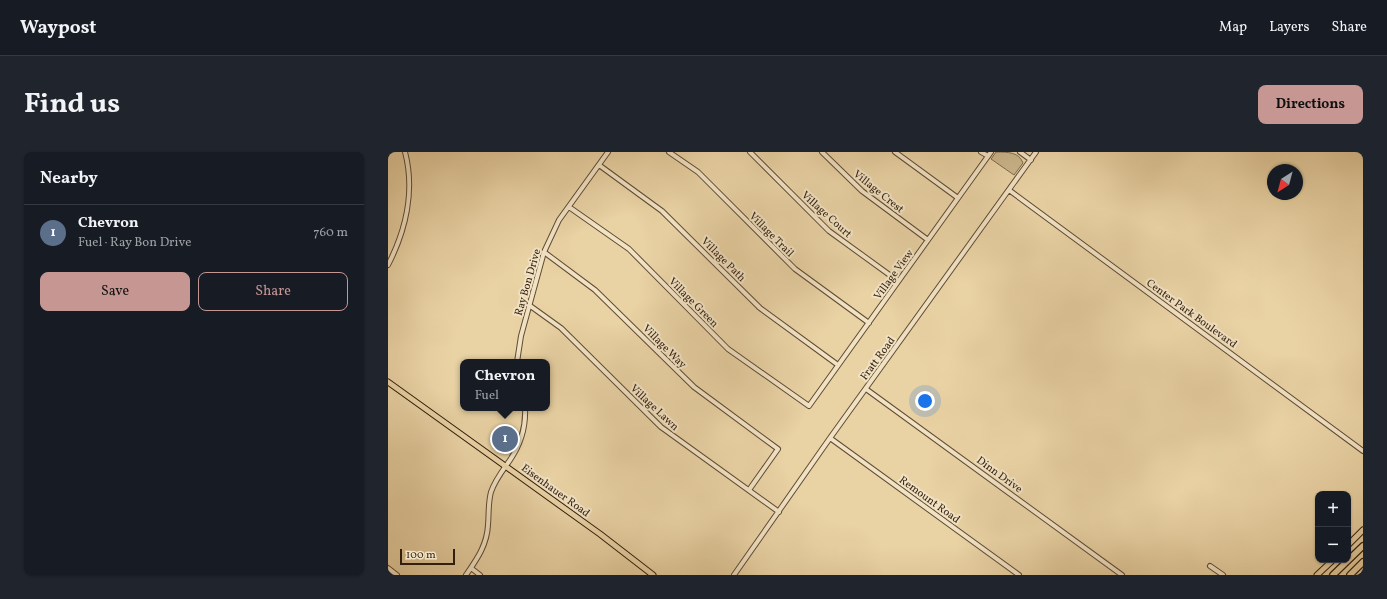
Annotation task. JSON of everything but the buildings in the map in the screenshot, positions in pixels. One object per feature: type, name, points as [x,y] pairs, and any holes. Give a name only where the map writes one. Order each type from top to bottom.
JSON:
[{"type":"highway","points":[[1333,575],[1363,546]]},
{"type":"highway","points":[[1350,575],[1363,562]]},
{"type":"main road","name":"Eisenhauer Road","points":[[388,382],[600,534],[653,575]]},
{"type":"main road","points":[[1351,542],[1363,530]]},
{"type":"main road","points":[[1317,575],[1330,563]]},
{"type":"street","points":[[388,265],[400,237],[408,204],[408,171],[405,152]]},
{"type":"street","name":"Ray Bon Drive","points":[[517,359],[544,252],[557,224],[608,152]]},
{"type":"street","name":"Village Trail","points":[[669,152],[698,172],[795,269],[869,323]]},
{"type":"street","name":"Village Court","points":[[750,152],[830,231],[898,281]]},
{"type":"street","name":"Village Crest","points":[[822,152],[862,191],[928,240]]},
{"type":"street","points":[[895,152],[958,198]]},
{"type":"street","points":[[981,152],[988,156]]},
{"type":"street","name":"Village View","points":[[809,406],[991,152]]},
{"type":"street","points":[[1020,152],[1031,160]]},
{"type":"street","name":"Fratt Road","points":[[734,575],[830,438],[1036,152]]},
{"type":"street","name":"Village Path","points":[[599,165],[662,211],[760,308],[838,365]]},
{"type":"street","name":"Center Park Boulevard","points":[[1009,190],[1363,451]]},
{"type":"street","name":"Village Green","points":[[569,207],[629,250],[728,348],[809,406]]},
{"type":"street","name":"Village Way","points":[[544,252],[595,290],[694,387],[778,449],[749,490]]},
{"type":"street","name":"Village Lawn","points":[[530,305],[561,328],[661,427],[779,512]]},
{"type":"street","name":"Dinn Drive","points":[[866,389],[1122,575]]},
{"type":"street","points":[[466,575],[481,552],[486,539],[488,507],[491,494],[496,482],[520,443],[524,428],[525,411]]},
{"type":"street","name":"Remount Road","points":[[830,438],[1019,575]]},
{"type":"street","points":[[1210,566],[1223,575]]},
{"type":"street","points":[[388,568],[397,575]]},
{"type":"street","points":[[470,568],[480,575]]},
{"type":"shaded area","points":[[996,152],[1012,153],[1021,159],[1023,163],[1014,175],[991,159]]},
{"type":"place","name":"Chevron","points":[[505,439]]}]
